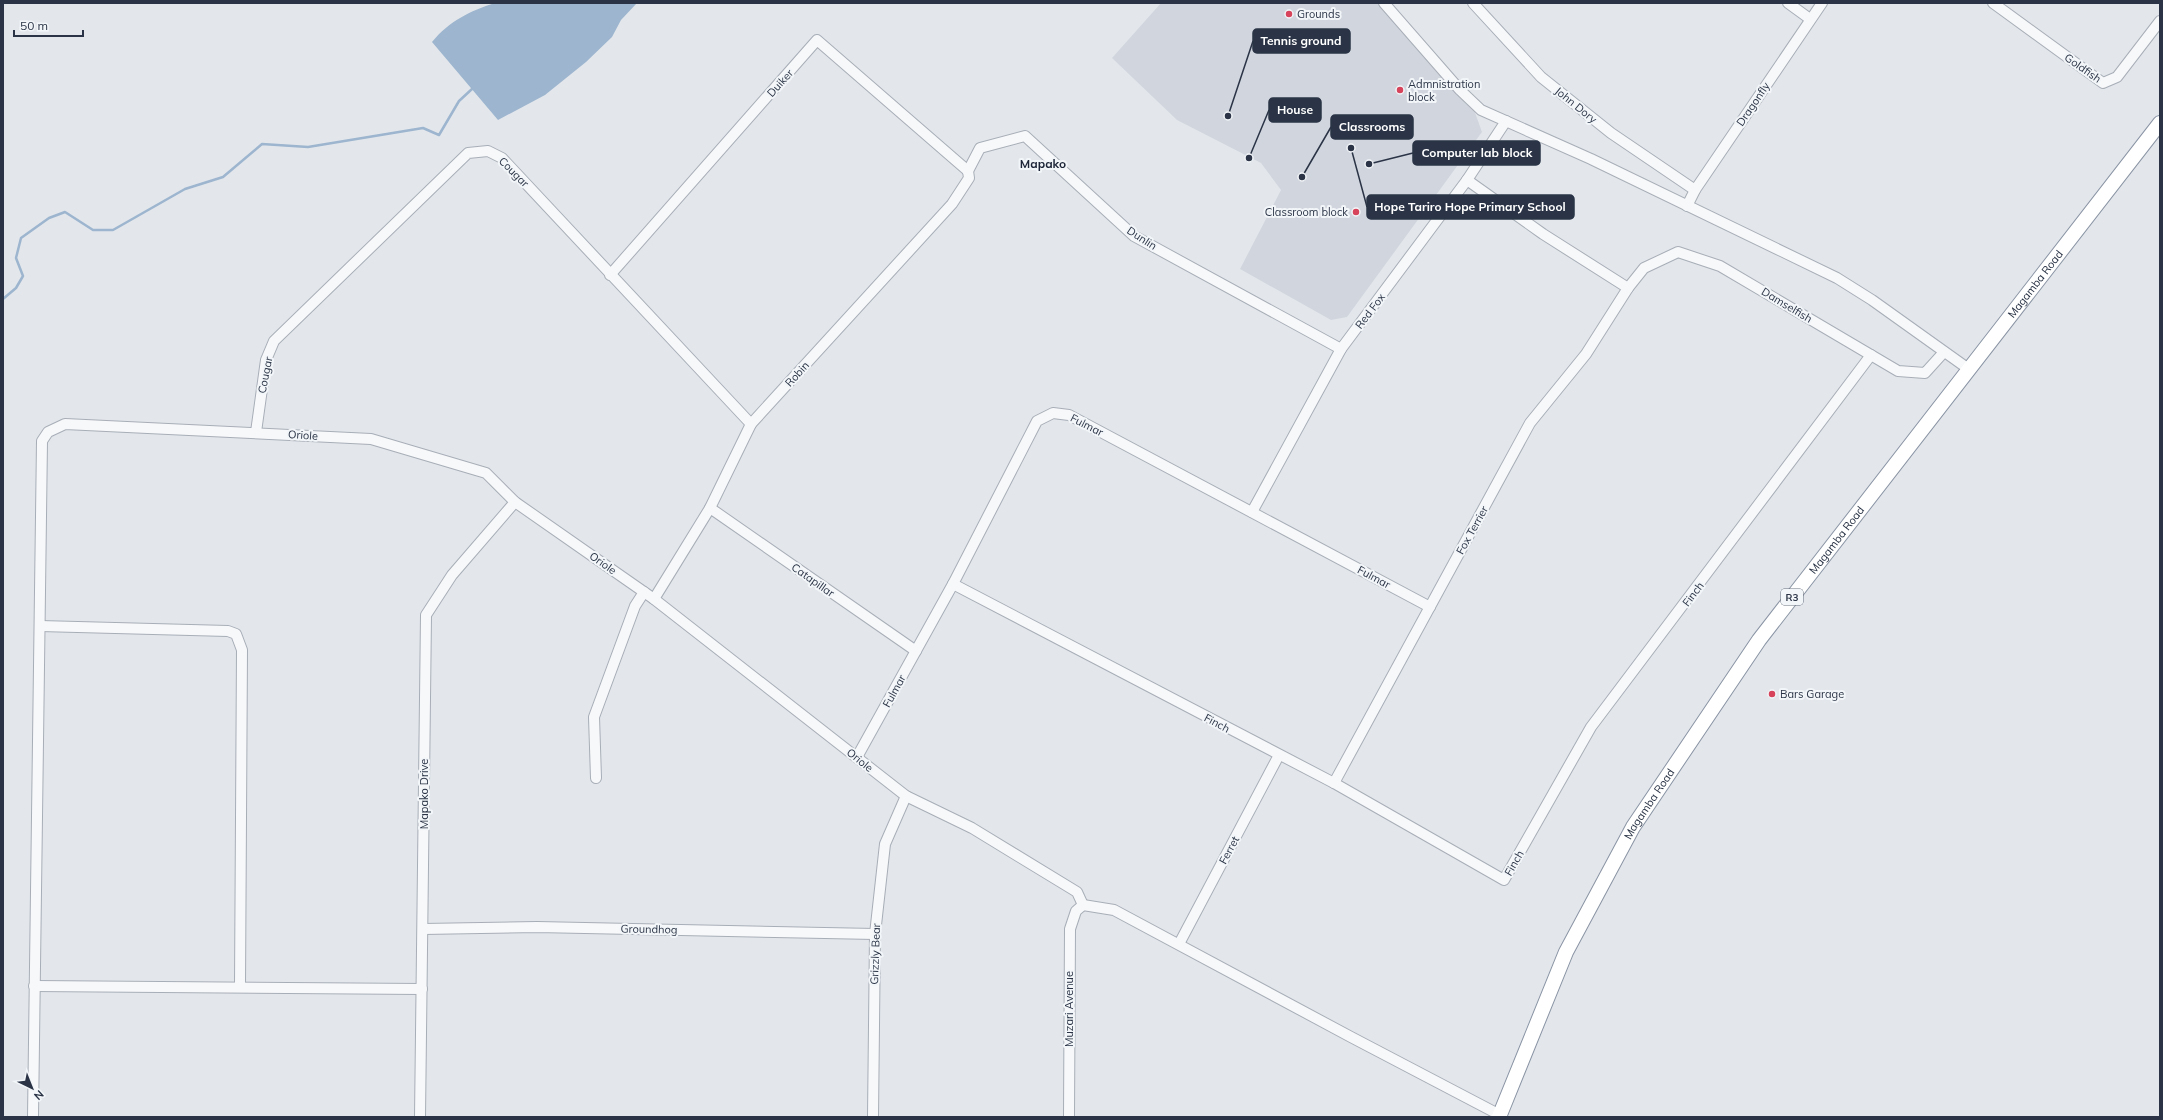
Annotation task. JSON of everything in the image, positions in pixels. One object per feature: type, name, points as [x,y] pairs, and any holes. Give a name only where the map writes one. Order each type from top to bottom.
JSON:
[{"type":"highway","name":"Magamba Road","points":[[1499,1116],[1566,952],[1633,827],[1759,640],[1970,370],[2160,123]]},
{"type":"street","points":[[1384,3],[1460,90],[1481,110],[1591,159],[1837,278],[1872,300],[1970,370]]},
{"type":"street","name":"John Dory","points":[[1473,3],[1541,77],[1611,133],[1695,190]]},
{"type":"street","points":[[1788,3],[1810,19]]},
{"type":"street","name":"Dragonfly","points":[[1687,206],[1695,190],[1822,3]]},
{"type":"street","name":"Goldfish","points":[[1993,3],[2104,83],[2117,77],[2160,20]]},
{"type":"street","name":"Duiker","points":[[610,275],[817,40],[968,171]]},
{"type":"street","name":"Red Fox","points":[[1252,512],[1341,349],[1468,180],[1506,121]]},
{"type":"street","name":"Dunlin","points":[[968,171],[980,148],[1025,136],[1134,236],[1341,349]]},
{"type":"street","name":"Cougar","points":[[256,432],[266,360],[274,340],[468,153],[488,151],[502,158],[751,424]]},
{"type":"street","name":"Robin","points":[[654,599],[710,508],[751,424],[952,204],[969,178],[968,171]]},
{"type":"street","points":[[1468,180],[1543,234],[1628,288]]},
{"type":"street","name":"Damselfish","points":[[1628,288],[1644,268],[1678,252],[1720,266],[1898,371],[1925,374],[1944,352]]},
{"type":"street","name":"Fox Terrier","points":[[1334,783],[1530,423],[1586,354],[1628,288]]},
{"type":"street","name":"Finch","points":[[953,584],[1334,783],[1504,880],[1592,727],[1871,355]]},
{"type":"street","name":"Fulmar","points":[[857,757],[953,584],[1037,421],[1053,413],[1069,415],[1430,607]]},
{"type":"street","name":"Oriole","points":[[40,626],[42,441],[48,432],[65,424],[256,432],[371,440],[486,473],[515,502],[654,599],[906,796],[972,828],[1071,888],[1077,892],[1083,905]]},
{"type":"street","name":"Mapako Drive","points":[[420,1117],[426,615],[452,575],[515,502]]},
{"type":"street","name":"Catapillar","points":[[710,508],[916,651]]},
{"type":"street","points":[[596,778],[594,717],[635,606],[644,592]]},
{"type":"street","points":[[33,1117],[40,626],[228,631],[236,634],[242,650],[240,986]]},
{"type":"street","name":"Ferret","points":[[1180,944],[1278,755]]},
{"type":"street","name":"Grizzly Bear","points":[[873,1117],[875,934],[885,844],[906,796]]},
{"type":"street","points":[[1083,905],[1114,910],[1499,1116]]},
{"type":"street","name":"Muzari Avenue","points":[[1069,1117],[1070,929],[1076,911],[1083,905]]},
{"type":"street","name":"Groundhog","points":[[423,929],[537,927],[875,934]]},
{"type":"street","points":[[34,986],[240,986],[422,989]]},
{"type":"shaded area","points":[[1161,3],[1380,3],[1473,107],[1482,132],[1347,317],[1331,320],[1240,269],[1281,190],[1261,163],[1177,120],[1112,58]]},
{"type":"water","points":[[495,3],[637,3],[621,20],[612,37],[586,62],[545,95],[498,120],[432,42],[446,28],[460,18]]},
{"type":"waterway","points":[[3,299],[16,288],[23,276],[16,258],[21,238],[49,218],[65,212],[93,230],[113,230],[185,189],[223,177],[262,144],[308,147],[423,128],[439,135],[459,101],[472,89]]},
{"type":"place","name":"Grounds","points":[[1289,14]]},
{"type":"place","name":"Admnistration block","points":[[1400,90]]},
{"type":"place","name":"Tennis ground","points":[[1228,116]]},
{"type":"place","name":"Hope Tariro Hope Primary School","points":[[1351,148]]},
{"type":"place","name":"House","points":[[1249,158]]},
{"type":"place","name":"Computer lab block","points":[[1369,164]]},
{"type":"place","name":"Classrooms","points":[[1302,177]]},
{"type":"place","name":"Classroom block","points":[[1356,212]]},
{"type":"place","name":"Bars Garage","points":[[1772,694]]},
{"type":"district","name":"Mapako","points":[[1043,163]]}]
